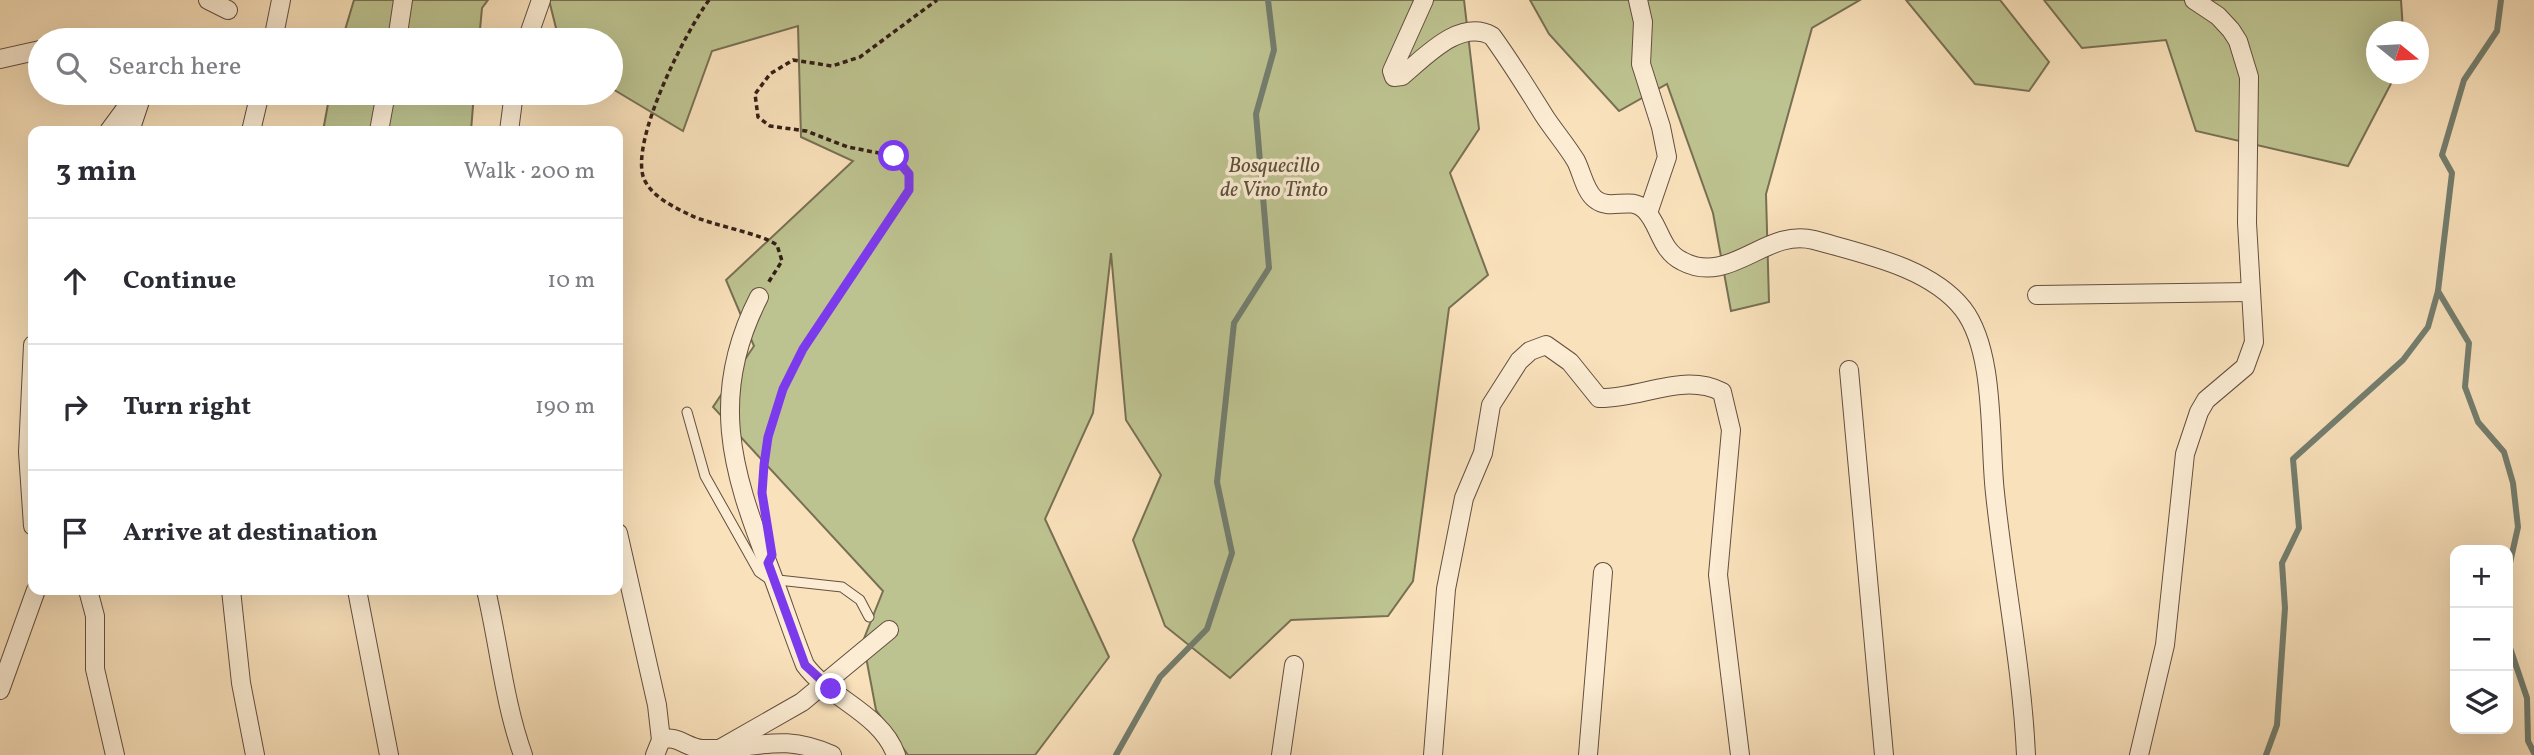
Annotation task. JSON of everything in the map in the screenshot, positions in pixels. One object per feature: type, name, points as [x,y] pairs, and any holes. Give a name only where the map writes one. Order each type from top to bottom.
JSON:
[{"type":"street","points":[[208,0],[228,10]]},
{"type":"street","points":[[275,28],[281,0]]},
{"type":"street","points":[[399,28],[403,0]]},
{"type":"street","points":[[531,28],[541,0]]},
{"type":"street","points":[[1424,0],[1395,63],[1392,71],[1394,77],[1402,76],[1451,37],[1472,30],[1483,31],[1492,36],[1575,159],[1594,199],[1604,204],[1633,203],[1648,213],[1664,246],[1682,261],[1699,267],[1719,267],[1737,262],[1774,242],[1807,238],[1916,273],[1950,295],[1964,310],[1979,341],[1987,394],[1994,492],[2026,755]]},
{"type":"street","points":[[1638,0],[1643,22],[1641,64],[1661,127],[1667,156],[1648,213]]},
{"type":"street","points":[[2139,755],[2165,645],[2185,454],[2191,432],[2206,400],[2245,367],[2251,356],[2255,323],[2250,292],[2247,223],[2249,77],[2241,48],[2231,30],[2218,16],[2194,0]]},
{"type":"street","points":[[0,59],[28,53]]},
{"type":"street","points":[[113,126],[128,105]]},
{"type":"street","points":[[132,126],[138,105]]},
{"type":"street","points":[[252,126],[257,105]]},
{"type":"street","points":[[380,126],[384,105]]},
{"type":"street","points":[[510,126],[512,105]]},
{"type":"street","points":[[2038,296],[2250,292]]},
{"type":"street","points":[[759,297],[737,352],[729,402],[731,435],[743,497],[805,665],[823,684],[882,731],[896,755]]},
{"type":"street","points":[[1433,755],[1446,589],[1464,498],[1483,453],[1491,405],[1519,361],[1530,351],[1546,345],[1570,362],[1599,398],[1616,399],[1687,383],[1709,386],[1722,392],[1731,430],[1718,575],[1740,755]]},
{"type":"street","points":[[1849,370],[1884,755]]},
{"type":"street","points":[[623,554],[648,660],[657,748],[674,738],[715,751],[772,741],[799,742],[832,755]]},
{"type":"street","points":[[1588,755],[1603,572]]},
{"type":"street","points":[[0,690],[34,595]]},
{"type":"street","points":[[89,595],[94,616],[95,669],[115,755]]},
{"type":"street","points":[[232,595],[241,683],[256,755]]},
{"type":"street","points":[[358,595],[375,695],[389,755]]},
{"type":"street","points":[[487,595],[499,643],[507,703],[523,755]]},
{"type":"street","points":[[715,751],[802,702],[888,630]]},
{"type":"street","points":[[1281,755],[1294,665]]},
{"type":"lane","points":[[687,412],[697,452],[716,499],[758,572],[774,579],[842,587],[860,600],[869,617]]},
{"type":"path","points":[[709,0],[686,36],[660,94],[642,168],[652,192],[674,206],[710,224],[777,245],[782,255],[781,266],[759,297]]},
{"type":"path","points":[[762,493],[768,437],[792,369],[905,197],[910,182],[906,166],[894,156],[848,147],[806,131],[770,126],[758,117],[755,94],[770,74],[793,60],[832,66],[860,57],[937,0]]},
{"type":"green space","points":[[354,0],[488,0],[482,8],[480,28],[346,28]]},
{"type":"green space","name":"Bosquecillo de Vino Tinto","points":[[549,0],[1464,0],[1479,129],[1450,173],[1488,275],[1449,308],[1413,581],[1388,616],[1291,620],[1230,678],[1165,626],[1133,540],[1161,475],[1126,420],[1111,253],[1093,413],[1045,519],[1109,657],[1035,755],[908,755],[876,710],[863,641],[883,591],[713,407],[754,346],[726,280],[853,161],[801,137],[798,26],[712,51],[683,131],[623,95],[623,28],[556,28]]},
{"type":"green space","points":[[1530,0],[1860,0],[1812,28],[1766,194],[1769,302],[1731,311],[1713,213],[1667,84],[1619,111],[1549,34]]},
{"type":"green space","points":[[1906,0],[2000,0],[2049,62],[2029,91],[1975,84]]},
{"type":"green space","points":[[2044,0],[2401,0],[2402,21],[2366,21],[2366,84],[2391,84],[2348,166],[2196,131],[2166,40],[2082,48]]},
{"type":"green space","points":[[328,105],[473,105],[471,126],[324,126]]},
{"type":"waterway","points":[[1116,755],[1160,677],[1207,629],[1232,553],[1217,482],[1234,323],[1269,268],[1256,114],[1274,50],[1268,0]]},
{"type":"waterway","points":[[2266,755],[2277,725],[2285,608],[2282,563],[2299,528],[2293,459],[2403,360],[2428,327],[2438,291],[2452,173],[2442,155],[2464,80],[2497,31],[2501,0]]},
{"type":"waterway","points":[[2438,291],[2469,343],[2465,387],[2478,422],[2504,452],[2513,483],[2518,527],[2513,550]]},
{"type":"waterway","points":[[2513,657],[2527,698],[2528,741],[2534,753]]},
{"type":"route","points":[[831,689],[817,679],[805,665],[768,563],[772,555],[762,493],[764,465],[775,410],[792,369],[909,190],[906,166],[894,156]]}]
